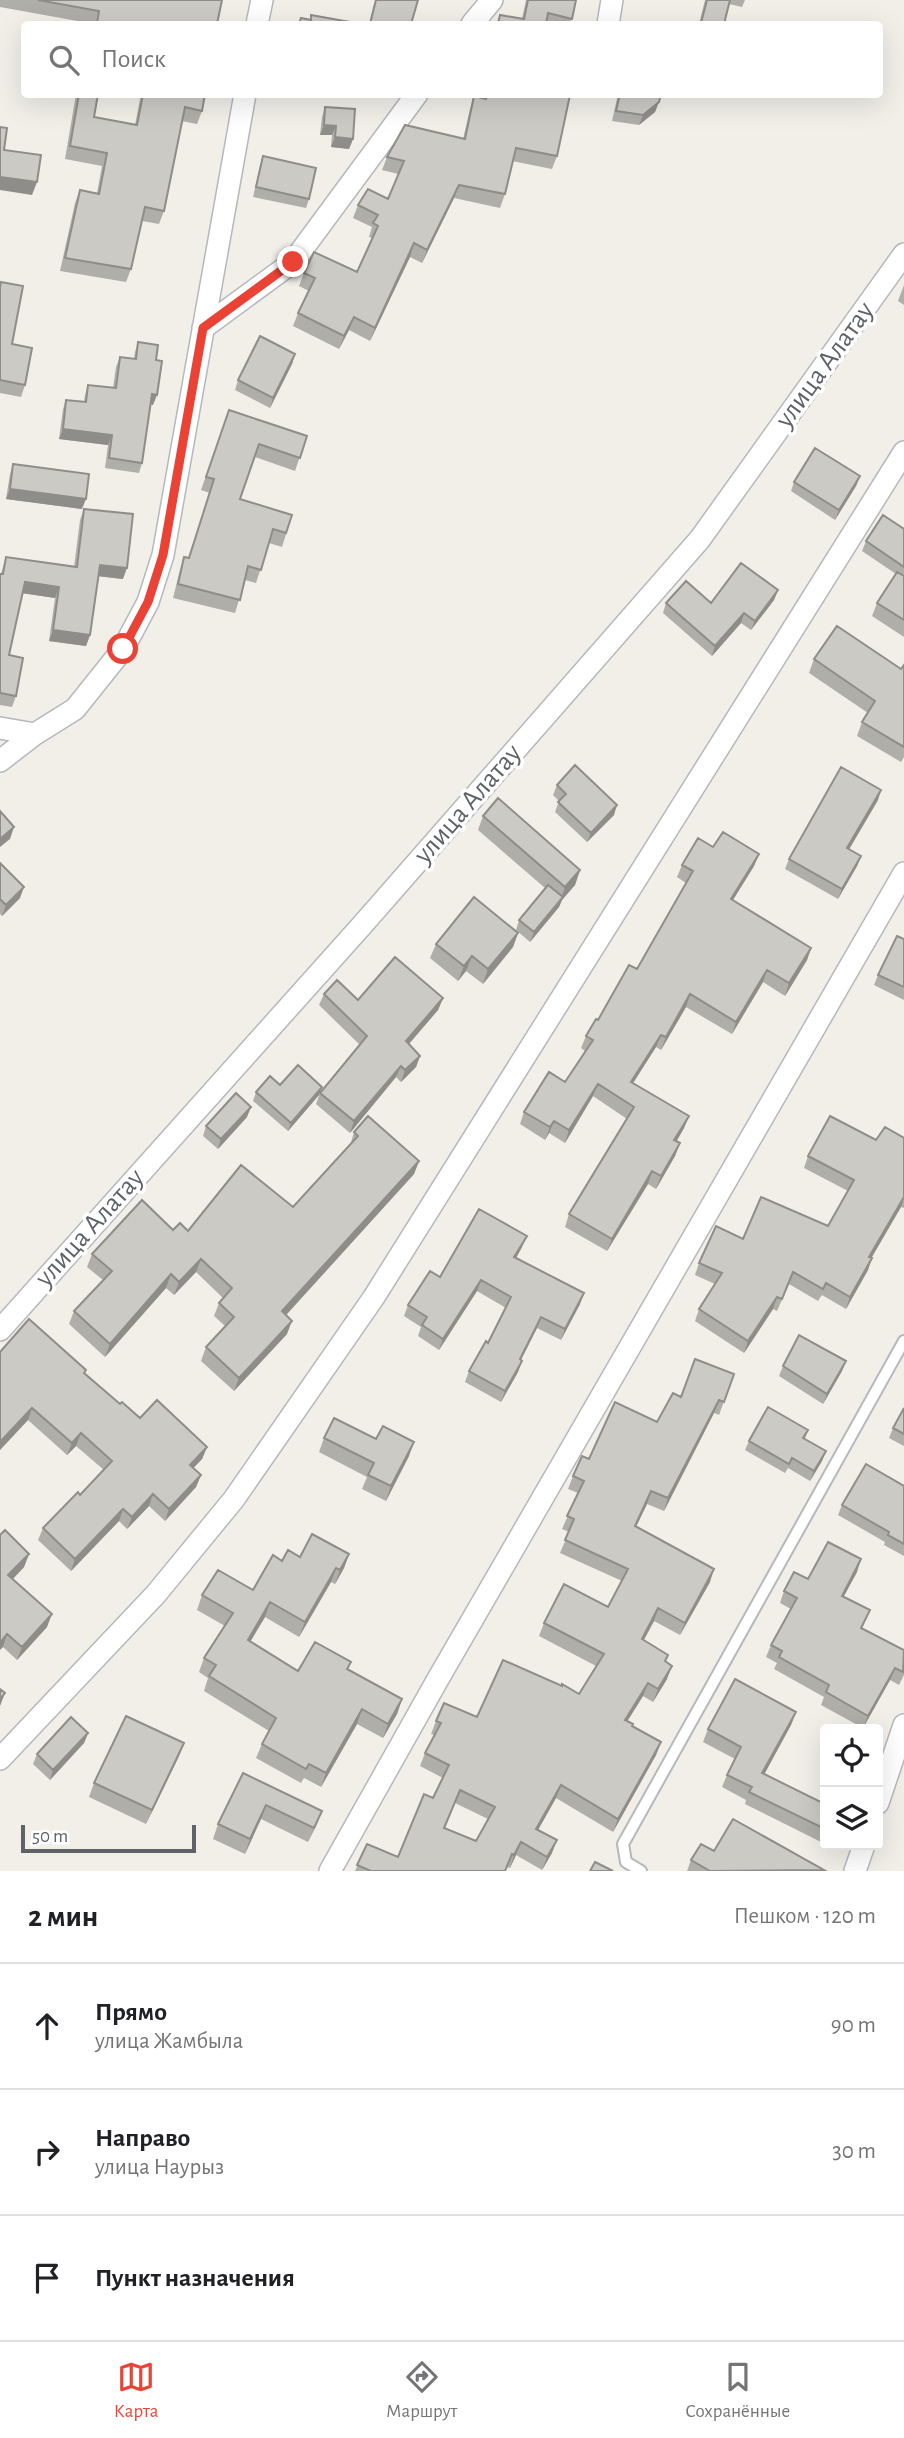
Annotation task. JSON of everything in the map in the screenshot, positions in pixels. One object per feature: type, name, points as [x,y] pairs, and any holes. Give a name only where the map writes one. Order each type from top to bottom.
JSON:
[{"type":"street","points":[[258,21],[262,0]]},
{"type":"street","points":[[474,21],[492,0]]},
{"type":"street","points":[[608,21],[612,0]]},
{"type":"street","points":[[0,761],[35,734],[75,709],[123,649],[148,602],[163,555],[244,98]]},
{"type":"street","points":[[203,328],[293,262],[413,98]]},
{"type":"street","name":"улица Алатау","points":[[0,1330],[364,923],[701,539],[904,254]]},
{"type":"street","points":[[0,1759],[156,1594],[234,1499],[374,1297],[904,453]]},
{"type":"street","points":[[0,727],[35,734]]},
{"type":"street","points":[[330,1871],[904,873]]},
{"type":"street","points":[[883,1788],[904,1725]]},
{"type":"street","points":[[855,1871],[862,1850]]},
{"type":"lane","points":[[641,1871],[626,1862],[623,1844],[904,1341]]},
{"type":"building","points":[[38,0],[222,0],[218,21],[97,21],[99,11]]},
{"type":"building","points":[[376,0],[418,0],[412,21],[371,21]]},
{"type":"building","points":[[528,0],[576,0],[572,19],[548,13],[547,21],[499,21],[500,15],[524,19]]},
{"type":"building","points":[[707,0],[730,0],[725,21],[702,21]]},
{"type":"building","points":[[311,15],[344,21],[300,21],[301,18],[311,20]]},
{"type":"building","points":[[78,98],[97,98],[94,117],[137,125],[142,98],[204,98],[202,111],[185,107],[164,211],[145,207],[131,269],[65,258],[80,190],[99,194],[107,153],[70,146]]},
{"type":"building","points":[[474,98],[569,98],[557,156],[516,148],[505,194],[459,185],[427,250],[414,243],[375,328],[354,317],[344,336],[298,313],[315,278],[304,273],[314,252],[357,272],[378,226],[373,223],[378,215],[358,205],[368,189],[388,199],[404,161],[387,157],[405,125],[465,139]]},
{"type":"building","points":[[619,98],[660,98],[659,102],[643,115],[616,111]]},
{"type":"building","points":[[325,107],[355,109],[353,139],[335,137],[336,126],[324,125]]},
{"type":"building","points":[[0,127],[7,128],[4,150],[41,155],[37,182],[0,177]]},
{"type":"building","points":[[263,156],[316,168],[309,199],[256,187]]},
{"type":"building","points":[[1,282],[23,286],[12,344],[32,348],[25,385],[0,380]]},
{"type":"building","points":[[260,336],[295,354],[273,398],[238,380]]},
{"type":"building","points":[[138,342],[158,345],[156,360],[162,361],[157,395],[152,394],[142,463],[109,458],[112,435],[63,429],[66,400],[86,402],[88,385],[116,388],[120,357],[136,359]]},
{"type":"building","points":[[229,410],[307,436],[300,458],[259,444],[240,499],[292,515],[286,533],[273,529],[261,570],[248,566],[240,600],[178,584],[184,557],[189,558],[214,479],[206,477]]},
{"type":"building","points":[[815,448],[860,476],[839,510],[794,482]]},
{"type":"building","points":[[13,464],[89,474],[86,499],[10,489]]},
{"type":"building","points":[[84,509],[133,514],[127,568],[100,565],[90,635],[53,630],[59,587],[25,582],[9,655],[23,658],[16,696],[0,693],[0,574],[3,574],[6,557],[77,567]]},
{"type":"building","points":[[883,515],[904,529],[904,567],[866,541]]},
{"type":"building","points":[[741,563],[778,590],[755,621],[744,613],[715,646],[666,603],[686,581],[711,603]]},
{"type":"building","points":[[897,572],[904,576],[904,620],[877,603]]},
{"type":"building","points":[[837,626],[901,669],[904,665],[904,747],[862,722],[875,701],[814,659]]},
{"type":"building","points":[[575,765],[617,805],[591,833],[558,802],[566,794],[557,785]]},
{"type":"building","points":[[841,767],[881,790],[847,848],[861,856],[842,889],[789,859]]},
{"type":"building","points":[[498,798],[580,870],[565,887],[483,816]]},
{"type":"building","points":[[0,811],[14,827],[0,839]]},
{"type":"building","points":[[723,832],[759,854],[731,899],[811,948],[789,983],[767,970],[736,1022],[690,994],[666,1037],[661,1035],[631,1082],[689,1116],[674,1140],[680,1143],[661,1176],[652,1171],[612,1239],[569,1214],[634,1107],[598,1084],[569,1130],[554,1121],[550,1127],[524,1112],[549,1072],[565,1082],[593,1040],[586,1036],[596,1019],[598,1020],[629,965],[637,969],[693,871],[682,865],[698,838],[713,847]]},
{"type":"building","points":[[0,863],[24,887],[6,905],[0,899]]},
{"type":"building","points":[[548,885],[563,897],[534,932],[519,920]]},
{"type":"building","points":[[474,897],[518,933],[488,969],[472,956],[464,966],[436,944]]},
{"type":"building","points":[[897,936],[904,939],[904,987],[878,975]]},
{"type":"building","points":[[395,957],[443,998],[406,1041],[420,1056],[405,1070],[401,1066],[354,1121],[320,1093],[367,1036],[324,994],[337,980],[358,1000]]},
{"type":"building","points":[[298,1065],[322,1087],[291,1123],[256,1092],[270,1076],[280,1085]]},
{"type":"building","points":[[236,1093],[251,1107],[221,1139],[206,1126]]},
{"type":"building","points":[[368,1116],[419,1161],[282,1311],[292,1321],[239,1378],[206,1347],[234,1317],[219,1303],[232,1288],[201,1259],[179,1282],[171,1274],[110,1344],[74,1311],[112,1271],[92,1254],[142,1200],[173,1230],[180,1223],[188,1231],[241,1165],[293,1207],[358,1136],[354,1132]]},
{"type":"building","points":[[830,1116],[876,1140],[885,1127],[904,1138],[904,1197],[869,1257],[872,1258],[850,1297],[826,1283],[823,1289],[793,1272],[782,1299],[777,1297],[748,1341],[699,1309],[722,1273],[699,1263],[716,1226],[743,1239],[761,1197],[828,1226],[854,1180],[808,1156]]},
{"type":"building","points":[[479,1209],[527,1236],[514,1257],[584,1293],[565,1329],[541,1317],[520,1359],[522,1361],[505,1391],[469,1371],[486,1341],[488,1343],[511,1297],[481,1280],[443,1339],[422,1325],[427,1317],[408,1305],[430,1271],[440,1277]]},
{"type":"building","points":[[29,1319],[120,1404],[122,1402],[140,1418],[157,1400],[207,1447],[190,1465],[201,1475],[169,1509],[153,1494],[132,1517],[123,1509],[75,1559],[43,1528],[78,1492],[80,1495],[112,1461],[81,1433],[72,1443],[32,1408],[0,1442],[0,1352]]},
{"type":"building","points":[[799,1335],[846,1361],[827,1394],[783,1366]]},
{"type":"building","points":[[695,1359],[734,1374],[724,1402],[719,1400],[668,1498],[651,1491],[635,1526],[714,1569],[685,1623],[658,1608],[642,1639],[668,1655],[665,1661],[672,1666],[658,1689],[648,1683],[625,1720],[661,1742],[618,1819],[561,1785],[536,1829],[557,1840],[547,1857],[521,1842],[505,1871],[371,1871],[357,1865],[367,1844],[398,1857],[424,1794],[433,1798],[449,1765],[425,1753],[441,1723],[436,1721],[444,1703],[477,1717],[503,1660],[562,1684],[579,1694],[604,1654],[544,1623],[564,1584],[608,1607],[628,1569],[565,1540],[574,1519],[567,1516],[584,1481],[573,1476],[582,1456],[589,1459],[615,1402],[657,1422],[673,1393],[681,1397]],"holes":[[[460,1790],[495,1807],[476,1841],[444,1828]]]},
{"type":"building","points":[[768,1407],[808,1430],[803,1438],[826,1451],[814,1471],[792,1458],[789,1464],[749,1441]]},
{"type":"building","points":[[904,1408],[904,1434],[893,1428]]},
{"type":"building","points":[[334,1418],[376,1439],[383,1426],[414,1442],[391,1486],[368,1475],[374,1463],[324,1438]]},
{"type":"building","points":[[866,1464],[904,1486],[904,1544],[888,1535],[889,1532],[842,1505]]},
{"type":"building","points":[[5,1530],[29,1554],[8,1575],[52,1614],[22,1647],[7,1634],[0,1643],[0,1535]]},
{"type":"building","points":[[312,1534],[349,1554],[340,1570],[336,1568],[305,1622],[270,1602],[248,1640],[298,1671],[315,1642],[351,1662],[347,1669],[402,1699],[388,1724],[362,1709],[326,1773],[309,1764],[306,1769],[262,1744],[276,1718],[209,1676],[216,1665],[204,1658],[233,1613],[202,1595],[218,1570],[253,1590],[273,1555],[282,1561],[288,1550],[300,1557]]},
{"type":"building","points":[[828,1542],[861,1559],[842,1596],[870,1610],[861,1628],[904,1650],[903,1672],[895,1668],[868,1716],[826,1692],[829,1685],[779,1657],[782,1651],[771,1645],[797,1598],[784,1591],[794,1572],[808,1579]]},
{"type":"building","points":[[735,1679],[796,1712],[762,1773],[820,1802],[820,1827],[749,1792],[752,1787],[727,1775],[741,1747],[708,1729]]},
{"type":"building","points":[[126,1716],[184,1743],[152,1810],[94,1783]]},
{"type":"building","points":[[71,1717],[88,1733],[53,1770],[37,1754]]},
{"type":"building","points":[[243,1773],[322,1811],[314,1828],[266,1805],[250,1839],[218,1824]]},
{"type":"building","points":[[733,1819],[824,1870],[710,1871],[691,1860],[701,1844],[714,1851]]},
{"type":"building","points":[[595,1862],[613,1871],[590,1871]]},
{"type":"route","points":[[123,649],[148,602],[163,555],[203,328],[293,262]]}]
